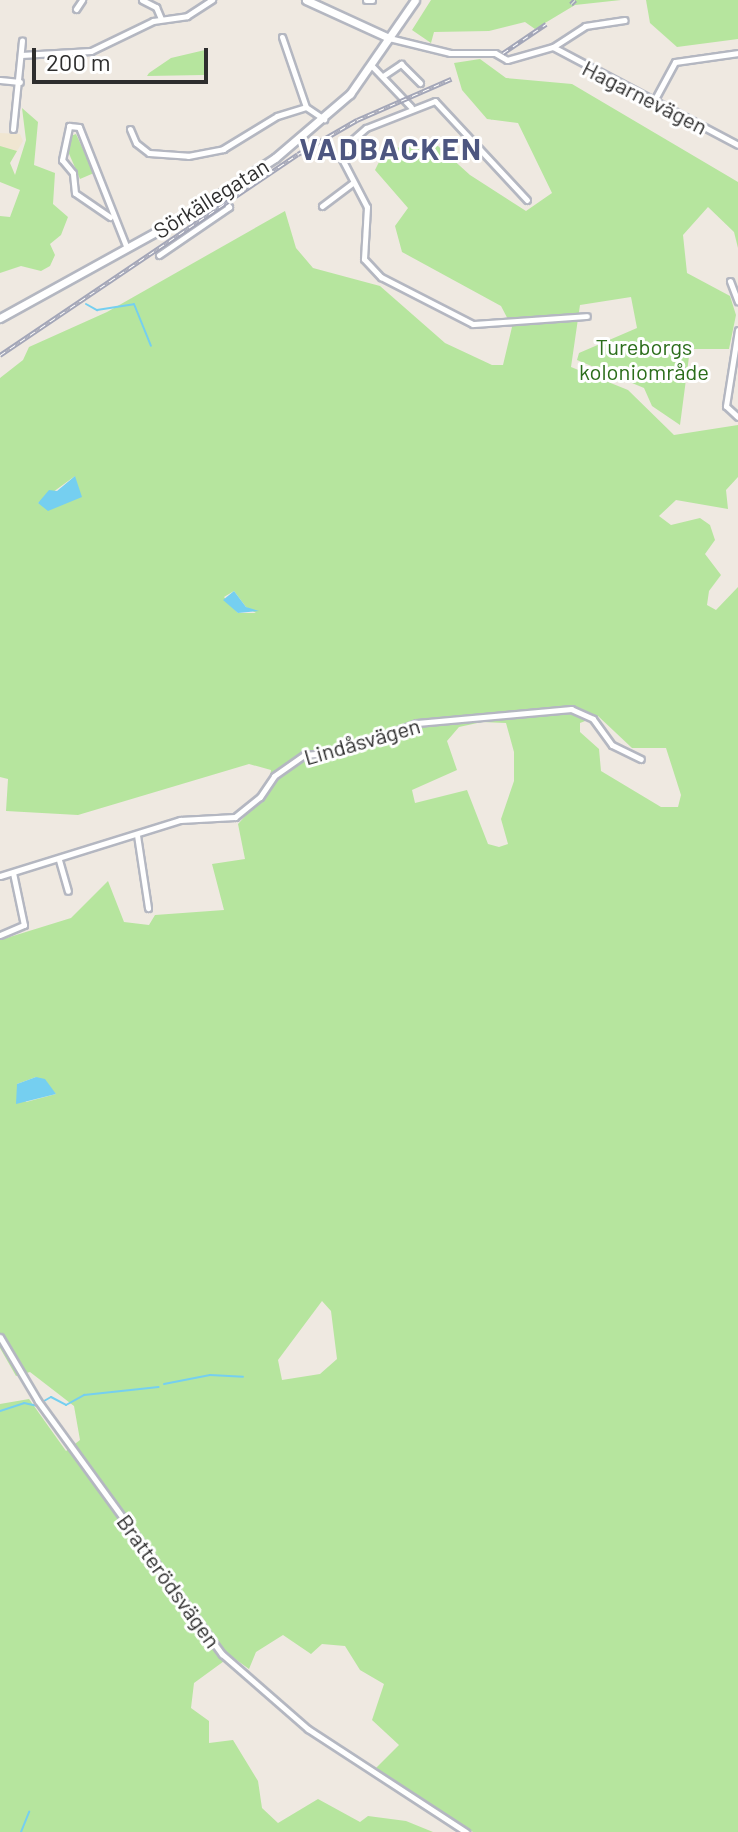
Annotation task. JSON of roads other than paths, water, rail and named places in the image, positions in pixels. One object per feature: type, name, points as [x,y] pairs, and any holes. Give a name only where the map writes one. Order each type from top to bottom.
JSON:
[{"type":"street","points":[[76,9],[82,0]]},
{"type":"street","points":[[142,0],[156,7],[161,19]]},
{"type":"street","points":[[21,55],[91,51],[161,19],[187,16],[212,0]]},
{"type":"street","points":[[306,0],[389,38],[450,53],[495,53],[507,60],[553,47],[585,26],[625,20]]},
{"type":"street","name":"Sörkällegatan","points":[[0,318],[221,194],[324,119],[371,65],[415,0]]},
{"type":"street","points":[[282,37],[306,107],[324,119]]},
{"type":"street","points":[[13,129],[22,40]]},
{"type":"street","name":"Hagarnevägen","points":[[553,47],[738,145]]},
{"type":"street","points":[[655,99],[675,62],[738,53]]},
{"type":"street","points":[[383,76],[401,64],[420,83]]},
{"type":"street","points":[[371,65],[411,107]]},
{"type":"street","points":[[0,80],[20,82]]},
{"type":"street","points":[[527,200],[476,151],[438,103],[411,107],[351,141],[342,161],[369,213],[364,259],[395,286],[473,324],[587,316]]},
{"type":"street","points":[[130,129],[136,143],[149,153],[188,156],[223,149],[277,116],[306,107]]},
{"type":"street","points":[[110,217],[75,193],[73,173],[62,160],[69,126],[79,127],[109,199],[110,217],[127,248]]},
{"type":"street","points":[[322,206],[353,183]]},
{"type":"street","points":[[159,255],[229,207],[221,194]]},
{"type":"street","points":[[730,281],[738,302]]},
{"type":"street","points":[[738,330],[726,406],[738,417]]},
{"type":"street","name":"Lindåsvägen","points":[[0,876],[180,820],[235,817],[260,797],[274,776],[304,755],[342,752],[417,723],[571,709],[593,719],[612,745],[641,759]]},
{"type":"street","points":[[137,835],[148,908]]},
{"type":"street","points":[[59,860],[68,891]]},
{"type":"street","points":[[0,935],[24,925],[13,873]]},
{"type":"street","name":"Bratterödsvägen","points":[[0,1337],[38,1401],[222,1654],[322,1739],[466,1832]]},
{"type":"water","points":[[75,476],[82,497],[48,511],[38,503],[49,490],[57,491]]},
{"type":"water","points":[[234,591],[246,607],[259,611],[238,613],[223,600]]},
{"type":"water","points":[[36,1077],[45,1079],[56,1094],[16,1104],[17,1084]]},
{"type":"waterway","points":[[86,304],[97,310],[134,304],[151,346]]},
{"type":"waterway","points":[[164,1384],[210,1375],[243,1377]]},
{"type":"waterway","points":[[44,1401],[51,1397],[66,1405],[84,1395],[159,1387]]},
{"type":"waterway","points":[[0,1411],[24,1403],[38,1406]]},
{"type":"waterway","points":[[21,1832],[29,1812]]},
{"type":"railway","points":[[571,4],[575,0]]},
{"type":"railway","points":[[503,53],[546,24]]},
{"type":"railway","points":[[0,355],[298,154],[357,120],[451,79]]},
{"type":"district","name":"VADBACKEN","points":[[391,148]]},
{"type":"park label","name":"Tureborgs koloniområde","points":[[644,358]]}]
